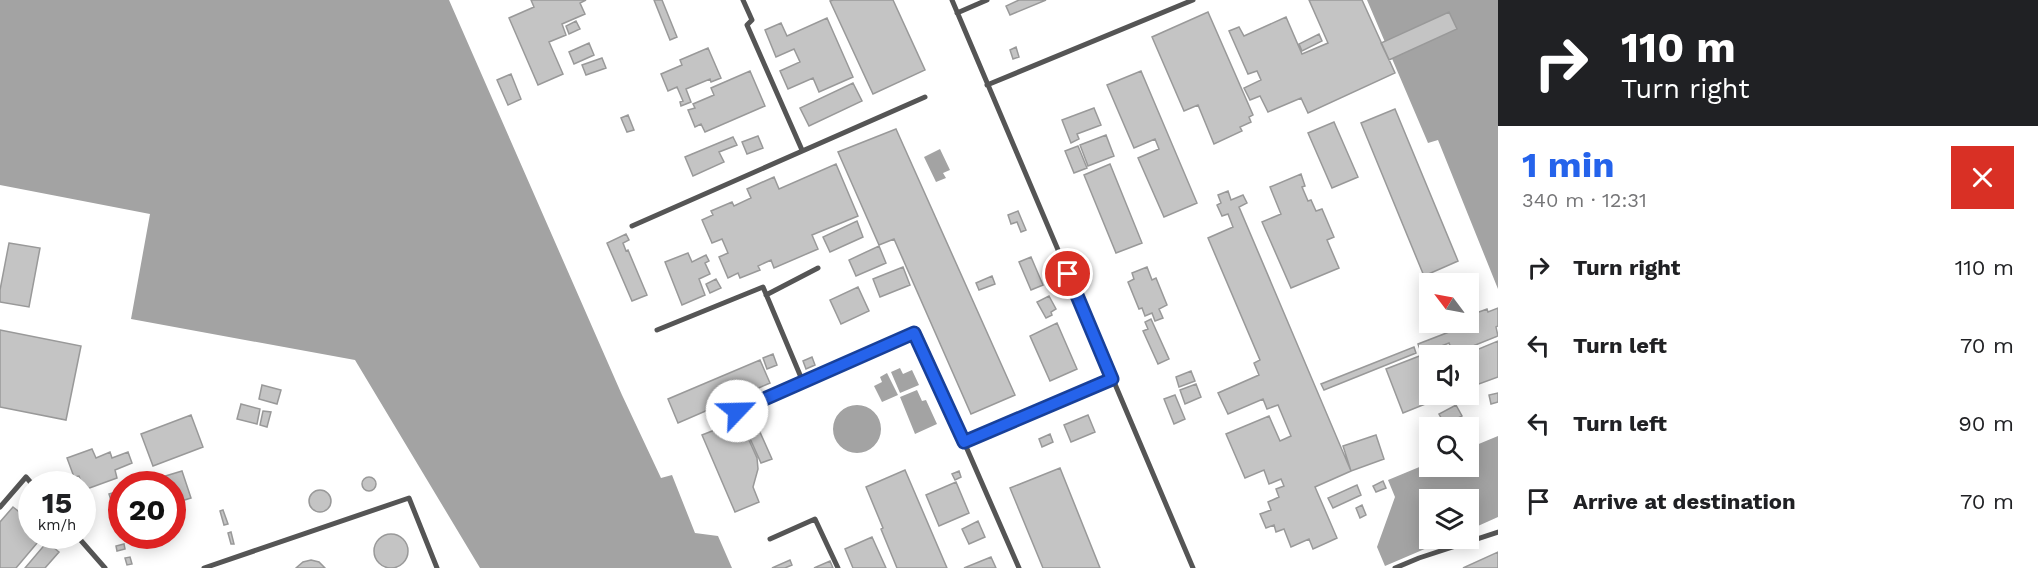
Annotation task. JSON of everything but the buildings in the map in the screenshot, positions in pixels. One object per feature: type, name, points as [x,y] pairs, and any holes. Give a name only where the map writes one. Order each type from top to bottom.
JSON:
[{"type":"lane","points":[[743,0],[752,20],[747,25],[802,150]]},
{"type":"lane","points":[[951,0],[1193,568]]},
{"type":"lane","points":[[957,13],[987,0]]},
{"type":"lane","points":[[987,85],[1193,0]]},
{"type":"lane","points":[[632,226],[925,97]]},
{"type":"lane","points":[[766,295],[818,268]]},
{"type":"lane","points":[[657,330],[763,288],[803,382]]},
{"type":"lane","points":[[716,421],[914,333],[1019,568]]},
{"type":"lane","points":[[964,442],[1112,379]]},
{"type":"lane","points":[[0,507],[18,486]]},
{"type":"lane","points":[[204,568],[409,498],[437,568]]},
{"type":"lane","points":[[770,539],[815,519],[838,568]]},
{"type":"lane","points":[[1395,568],[1498,532]]},
{"type":"lane","points":[[88,549],[105,568]]},
{"type":"shaded area","points":[[0,0],[449,0],[622,395],[661,478],[672,475],[695,533],[718,536],[732,568],[480,568],[355,360],[131,319],[150,214],[0,185]]},
{"type":"shaded area","points":[[1367,0],[1498,0],[1498,289],[1438,140],[1428,143]]},
{"type":"shaded area","points":[[940,149],[950,170],[943,173],[946,178],[936,182],[924,157]]},
{"type":"shaded area","points":[[900,368],[903,374],[912,370],[919,385],[900,393],[891,372]]},
{"type":"shaded area","points":[[887,373],[898,395],[882,402],[874,386],[882,382],[880,377]]},
{"type":"shaded area","points":[[917,390],[922,401],[926,400],[937,424],[915,434],[900,397]]},
{"type":"shaded area","points":[[852,405],[862,405],[874,412],[881,424],[881,434],[874,446],[862,453],[852,453],[837,442],[833,434],[833,424],[844,409]]},
{"type":"shaded area","points":[[1498,436],[1498,517],[1479,526],[1479,489],[1419,489],[1419,549],[1425,549],[1385,566],[1377,547],[1395,497],[1388,480],[1419,467],[1419,477],[1479,477],[1479,444]]},
{"type":"route","points":[[737,411],[914,333],[964,442],[1112,379],[1068,274]]}]
